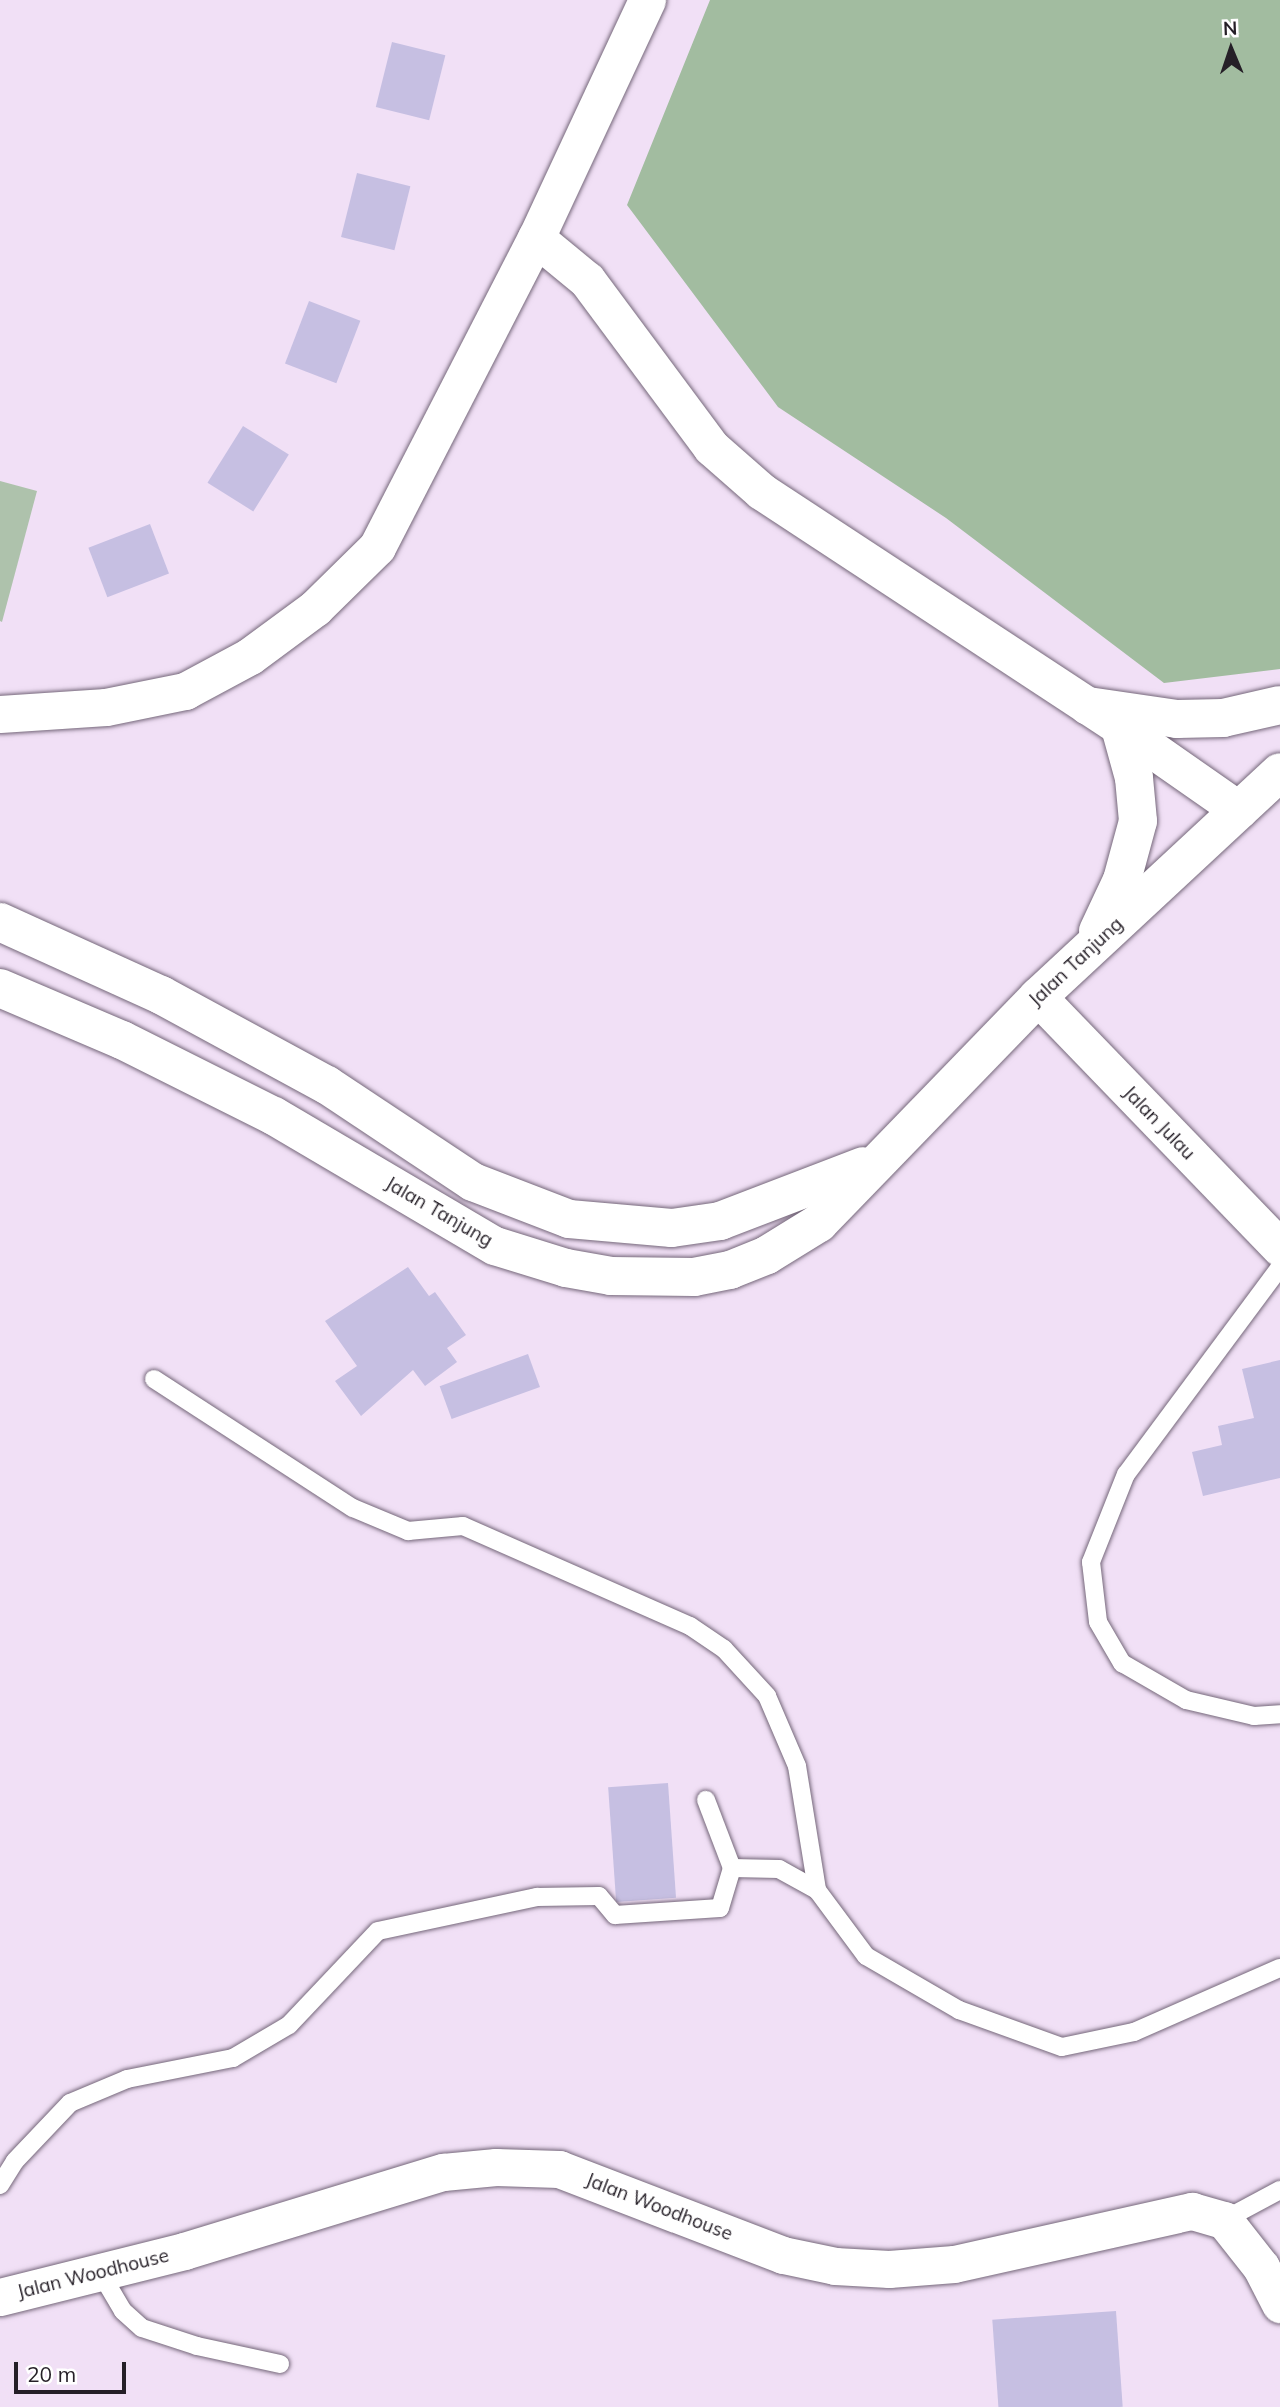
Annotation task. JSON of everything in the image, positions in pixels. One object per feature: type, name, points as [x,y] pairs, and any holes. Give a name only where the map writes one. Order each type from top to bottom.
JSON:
[{"type":"street","points":[[0,714],[106,707],[185,691],[250,656],[314,608],[377,547],[537,239],[647,0]]},
{"type":"street","points":[[537,239],[587,280],[711,447],[761,491],[1120,727],[1239,810]]},
{"type":"street","points":[[1088,706],[1177,719],[1223,718],[1280,705]]},
{"type":"street","points":[[1090,949],[1122,880],[1138,821],[1134,778],[1120,727]]},
{"type":"street","name":"Jalan Tanjung","points":[[0,988],[122,1040],[274,1116],[495,1246],[566,1268],[654,1280],[730,1270],[819,1223],[878,1159],[1038,997],[1280,772]]},
{"type":"street","name":"Jalan Tanjung","points":[[0,922],[161,995],[327,1085],[473,1182],[569,1219],[672,1228],[720,1221],[800,1194],[878,1159]]},
{"type":"street","name":"Jalan Julau","points":[[1038,997],[1280,1248]]},
{"type":"street","name":"Jalan Woodhouse","points":[[0,2297],[100,2272],[443,2172],[496,2167],[559,2169],[783,2255],[835,2266],[889,2269],[954,2264],[1192,2211],[1224,2220]]},
{"type":"street","points":[[1224,2220],[1261,2267],[1280,2304]]},
{"type":"lane","points":[[1280,1267],[1126,1474],[1091,1562],[1098,1622],[1122,1663],[1186,1700],[1254,1716],[1280,1714]]},
{"type":"lane","points":[[154,1379],[353,1508],[408,1531],[463,1526],[690,1626],[724,1649],[767,1696],[797,1766],[817,1890]]},
{"type":"lane","points":[[0,2185],[15,2161],[70,2104],[127,2079],[233,2058],[289,2025],[378,1931],[537,1897],[599,1896],[615,1915],[720,1908],[732,1868],[706,1800]]},
{"type":"lane","points":[[732,1868],[779,1869],[817,1890],[866,1956],[959,2010],[1062,2047],[1134,2032],[1280,1968]]},
{"type":"lane","points":[[1224,2220],[1280,2190]]},
{"type":"lane","points":[[100,2272],[122,2311],[142,2328],[197,2346],[280,2364]]},
{"type":"green space","points":[[710,0],[1280,0],[1280,669],[1164,683],[946,518],[778,407],[627,205]]},
{"type":"green space","points":[[0,481],[37,491],[2,622],[0,621]]},
{"type":"building","points":[[392,42],[445,55],[429,120],[376,107]]},
{"type":"building","points":[[357,173],[410,186],[394,250],[341,237]]},
{"type":"building","points":[[309,301],[360,321],[336,383],[285,364]]},
{"type":"building","points":[[243,426],[289,455],[253,511],[207,483]]},
{"type":"building","points":[[150,524],[169,573],[107,597],[88,548]]},
{"type":"building","points":[[408,1267],[429,1296],[435,1292],[466,1335],[447,1348],[457,1362],[425,1386],[413,1370],[361,1416],[335,1381],[357,1366],[325,1321]]},
{"type":"building","points":[[528,1354],[540,1387],[452,1419],[440,1386]]},
{"type":"building","points":[[1280,1360],[1280,1478],[1203,1496],[1192,1452],[1222,1445],[1218,1426],[1254,1418],[1242,1369]]},
{"type":"building","points":[[668,1783],[676,1898],[616,1902],[608,1787]]},
{"type":"building","points":[[1116,2311],[1123,2407],[998,2407],[992,2320]]}]
